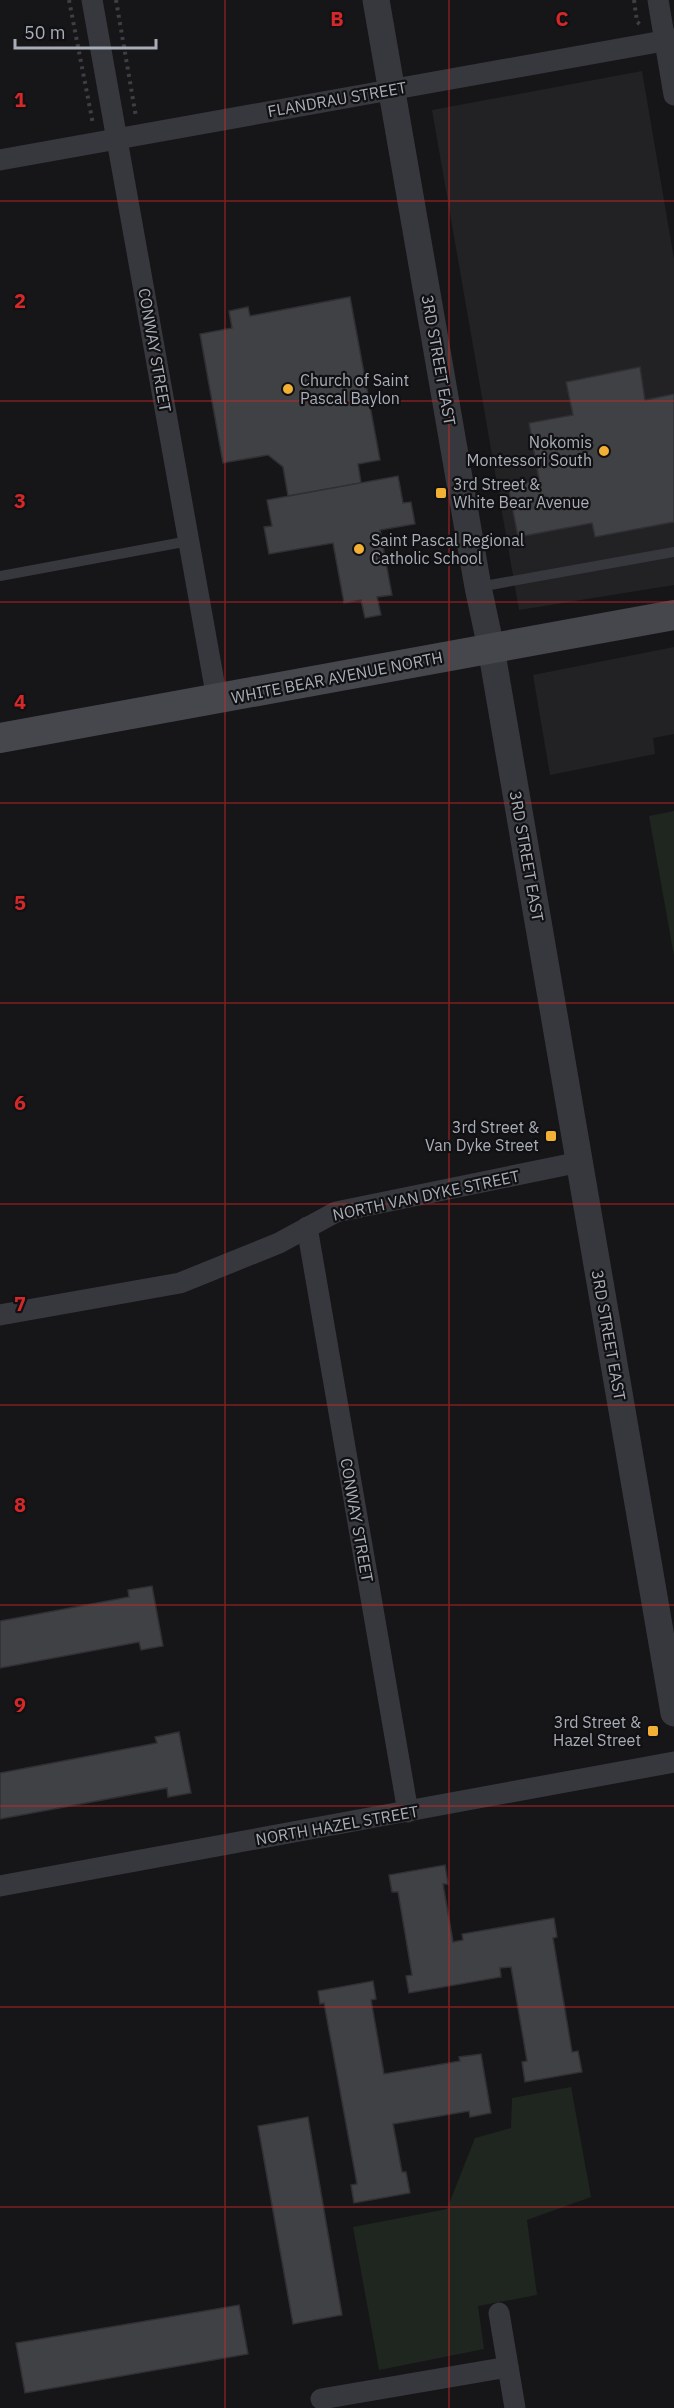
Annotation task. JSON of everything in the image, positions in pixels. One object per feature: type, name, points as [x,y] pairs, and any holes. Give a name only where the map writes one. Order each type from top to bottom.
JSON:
[{"type":"main road","name":"WHITE BEAR AVENUE NORTH","points":[[0,738],[674,615]]},
{"type":"street","name":"CONWAY STREET","points":[[92,0],[217,699]]},
{"type":"street","name":"3RD STREET EAST","points":[[376,0],[478,587],[492,648],[674,1713]]},
{"type":"street","points":[[658,0],[669,40],[674,95]]},
{"type":"street","name":"FLANDRAU STREET","points":[[0,160],[669,40]]},
{"type":"street","name":"NORTH VAN DYKE STREET","points":[[0,1315],[180,1283],[279,1243],[336,1212],[580,1162]]},
{"type":"street","name":"CONWAY STREET","points":[[307,1227],[408,1812]]},
{"type":"street","name":"NORTH HAZEL STREET","points":[[0,1886],[674,1762]]},
{"type":"street","points":[[499,2313],[516,2408]]},
{"type":"street","points":[[321,2399],[508,2367]]},
{"type":"lane","points":[[0,576],[189,542]]},
{"type":"lane","points":[[478,587],[674,552]]},
{"type":"path","points":[[69,0],[93,125]]},
{"type":"path","points":[[116,0],[136,117],[132,120]]},
{"type":"path","points":[[634,0],[637,22],[641,25]]},
{"type":"shaded area","points":[[642,71],[674,259],[674,585],[519,610],[432,110]]},
{"type":"shaded area","points":[[674,647],[674,734],[653,738],[655,754],[550,775],[533,675]]},
{"type":"shaded area","points":[[674,811],[674,956],[649,816]]},
{"type":"shaded area","points":[[571,2087],[591,2197],[527,2220],[537,2295],[478,2306],[484,2349],[379,2370],[353,2227],[447,2209],[475,2138],[511,2128],[512,2098]]},
{"type":"building","name":"Church of Saint Pascal Baylon","points":[[350,297],[380,460],[358,464],[361,483],[288,496],[283,467],[268,455],[223,463],[200,334],[232,328],[229,311],[248,307],[250,316]]},
{"type":"building","name":"Nokomis Montessori South","points":[[640,367],[645,400],[674,394],[674,522],[595,537],[592,523],[518,537],[508,486],[539,480],[529,423],[573,415],[566,382]]},
{"type":"building","name":"Saint Pascal Regional Catholic School","points":[[398,476],[403,503],[411,502],[415,524],[380,530],[392,595],[377,597],[381,615],[365,618],[361,600],[344,603],[333,543],[269,554],[264,527],[272,526],[267,500]]},
{"type":"building","points":[[152,1586],[163,1646],[141,1650],[139,1642],[0,1668],[0,1621],[129,1597],[128,1590]]},
{"type":"building","points":[[179,1732],[191,1793],[168,1797],[167,1788],[0,1819],[0,1773],[157,1743],[155,1737]]},
{"type":"building","points":[[445,1865],[448,1884],[443,1884],[453,1942],[463,1940],[462,1934],[554,1918],[557,1937],[553,1938],[572,2052],[578,2051],[582,2072],[525,2082],[522,2062],[527,2061],[511,1967],[500,1968],[501,1977],[409,1993],[406,1976],[412,1975],[398,1892],[392,1892],[389,1875]]},
{"type":"building","points":[[373,1981],[376,1999],[371,2000],[384,2074],[460,2061],[459,2057],[481,2054],[491,2113],[470,2117],[469,2111],[393,2124],[402,2172],[406,2172],[410,2193],[354,2203],[351,2185],[357,2184],[324,2003],[320,2004],[318,1991]]},
{"type":"building","points":[[308,2117],[342,2315],[293,2324],[258,2126]]},
{"type":"building","points":[[239,2305],[248,2354],[25,2393],[16,2343]]},
{"type":"place","name":"Church of Saint Pascal Baylon","points":[[288,389]]},
{"type":"place","name":"Nokomis Montessori South","points":[[604,451]]},
{"type":"place","name":"3rd Street & White Bear Avenue","points":[[441,493]]},
{"type":"place","name":"Saint Pascal Regional Catholic School","points":[[359,549]]},
{"type":"place","name":"3rd Street & Van Dyke Street","points":[[551,1136]]},
{"type":"place","name":"3rd Street & Hazel Street","points":[[653,1731]]}]
